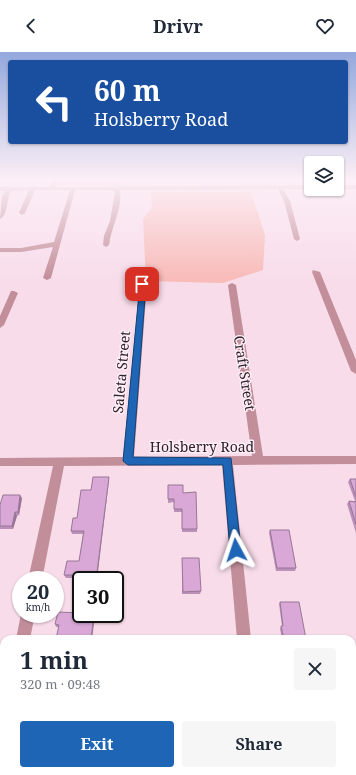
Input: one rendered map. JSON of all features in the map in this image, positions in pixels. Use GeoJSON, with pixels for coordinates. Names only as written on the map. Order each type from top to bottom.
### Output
{"type":"FeatureCollection","features":[{"type":"Feature","properties":{"kind":"street"},"geometry":{"type":"LineString","coordinates":[[46,278],[66,213]]}},
{"type":"Feature","properties":{"kind":"street"},"geometry":{"type":"LineString","coordinates":[[106,245],[107,236],[113,221],[114,213]]}},
{"type":"Feature","properties":{"kind":"street"},"geometry":{"type":"LineString","coordinates":[[290,213],[297,238]]}},
{"type":"Feature","properties":{"kind":"street"},"geometry":{"type":"LineString","coordinates":[[0,250],[20,250],[56,244]]}},
{"type":"Feature","properties":{"kind":"street"},"geometry":{"type":"LineString","coordinates":[[316,272],[356,371]]}},
{"type":"Feature","properties":{"kind":"street","name":"Saleta Street"},"geometry":{"type":"LineString","coordinates":[[128,461],[142,284]]}},
{"type":"Feature","properties":{"kind":"street","name":"Craft Street"},"geometry":{"type":"LineString","coordinates":[[232,285],[258,461]]}},
{"type":"Feature","properties":{"kind":"street"},"geometry":{"type":"LineString","coordinates":[[0,325],[14,293]]}},
{"type":"Feature","properties":{"kind":"street","name":"Holsberry Road"},"geometry":{"type":"LineString","coordinates":[[0,462],[356,460]]}},
{"type":"Feature","properties":{"kind":"street"},"geometry":{"type":"LineString","coordinates":[[227,461],[244,635]]}},
{"type":"Feature","properties":{"kind":"street"},"geometry":{"type":"LineString","coordinates":[[37,571],[59,462]]}},
{"type":"Feature","properties":{"kind":"street"},"geometry":{"type":"LineString","coordinates":[[24,635],[26,623]]}},
{"type":"Feature","properties":{"kind":"shaded area"},"geometry":{"type":"Polygon","coordinates":[[[148,213],[258,213],[265,235],[263,270],[223,283],[146,281],[143,219],[148,213]]]}},
{"type":"Feature","properties":{"kind":"building"},"geometry":{"type":"Polygon","coordinates":[[[93,477],[109,477],[97,571],[72,571],[72,575],[64,575],[67,561],[79,561],[84,531],[71,531],[73,518],[77,518],[81,490],[91,490],[93,477]]]}},
{"type":"Feature","properties":{"kind":"building"},"geometry":{"type":"Polygon","coordinates":[[[350,479],[356,479],[356,497],[350,479]]]}},
{"type":"Feature","properties":{"kind":"building"},"geometry":{"type":"Polygon","coordinates":[[[168,485],[183,485],[183,493],[196,492],[197,529],[182,529],[182,509],[174,509],[174,499],[168,499],[168,485]]]}},
{"type":"Feature","properties":{"kind":"building"},"geometry":{"type":"Polygon","coordinates":[[[3,495],[20,495],[18,512],[15,512],[12,526],[0,526],[0,505],[3,495]]]}},
{"type":"Feature","properties":{"kind":"building"},"geometry":{"type":"Polygon","coordinates":[[[349,501],[356,502],[356,524],[349,501]]]}},
{"type":"Feature","properties":{"kind":"building"},"geometry":{"type":"Polygon","coordinates":[[[270,530],[289,530],[296,568],[277,568],[270,530]]]}},
{"type":"Feature","properties":{"kind":"building"},"geometry":{"type":"Polygon","coordinates":[[[182,558],[199,558],[201,591],[183,592],[182,558]]]}},
{"type":"Feature","properties":{"kind":"building"},"geometry":{"type":"Polygon","coordinates":[[[280,602],[299,602],[305,635],[283,635],[281,626],[283,626],[280,602]]]}},
{"type":"Feature","properties":{"kind":"building"},"geometry":{"type":"Polygon","coordinates":[[[64,612],[72,613],[72,623],[93,623],[91,635],[57,635],[59,625],[55,623],[64,623],[64,612]]]}},
{"type":"Feature","properties":{"kind":"route"},"geometry":{"type":"LineString","coordinates":[[142,284],[128,461],[227,461],[236,550]]}}]}
